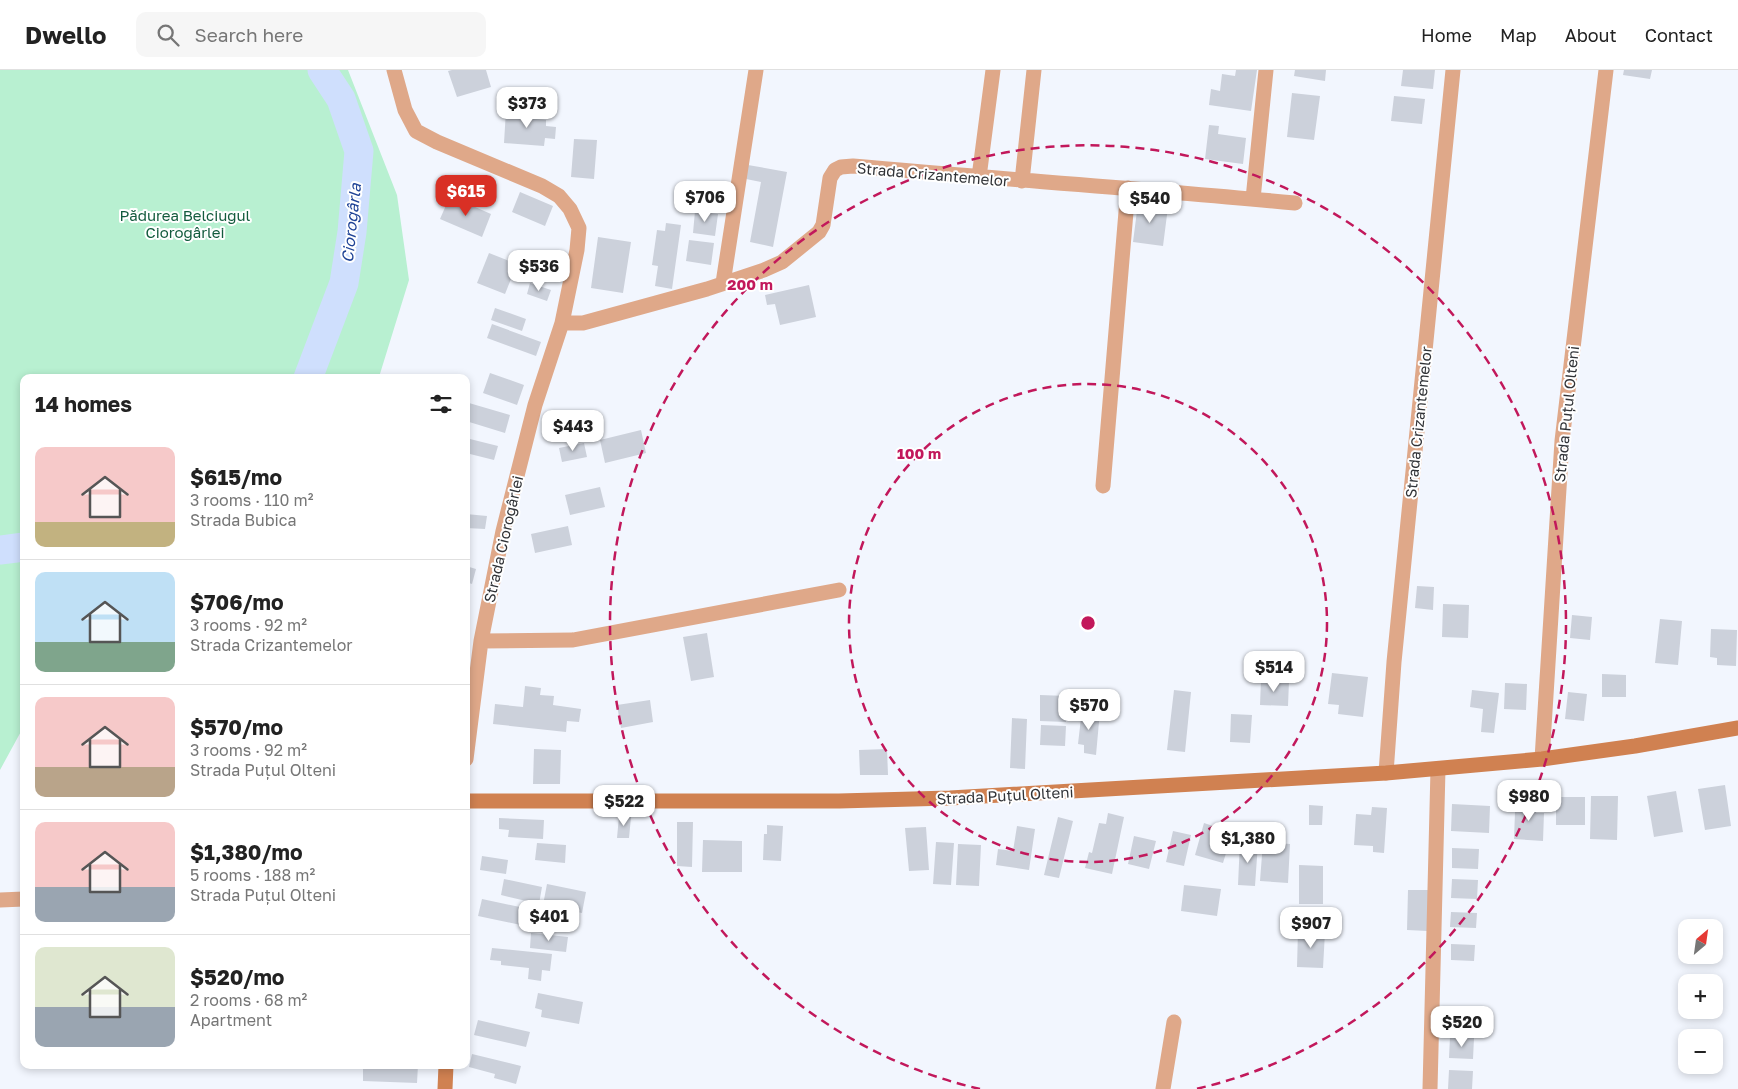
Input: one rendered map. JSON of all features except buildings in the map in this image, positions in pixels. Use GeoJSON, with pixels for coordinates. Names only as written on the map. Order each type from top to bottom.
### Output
{"type":"FeatureCollection","features":[{"type":"Feature","properties":{"kind":"street","name":"Strada Ciorogârlei"},"geometry":{"type":"LineString","coordinates":[[394,70],[405,110],[416,131],[437,142],[542,186],[559,196],[570,209],[579,228],[577,250],[562,323],[535,405],[503,531],[481,641],[470,728]]}},
{"type":"Feature","properties":{"kind":"street"},"geometry":{"type":"LineString","coordinates":[[723,283],[756,70]]}},
{"type":"Feature","properties":{"kind":"street"},"geometry":{"type":"LineString","coordinates":[[979,177],[993,70]]}},
{"type":"Feature","properties":{"kind":"street"},"geometry":{"type":"LineString","coordinates":[[1022,181],[1034,70]]}},
{"type":"Feature","properties":{"kind":"street"},"geometry":{"type":"LineString","coordinates":[[1253,199],[1266,70]]}},
{"type":"Feature","properties":{"kind":"street","name":"Strada Crizantemelor"},"geometry":{"type":"LineString","coordinates":[[1386,773],[1395,652],[1453,70]]}},
{"type":"Feature","properties":{"kind":"street","name":"Strada Puțul Olteni"},"geometry":{"type":"LineString","coordinates":[[1542,759],[1562,441],[1606,70]]}},
{"type":"Feature","properties":{"kind":"street","name":"Strada Crizantemelor"},"geometry":{"type":"LineString","coordinates":[[562,323],[583,323],[723,283],[764,270],[782,262],[819,232],[823,225],[830,178],[835,170],[841,167],[853,166],[1295,203]]}},
{"type":"Feature","properties":{"kind":"street"},"geometry":{"type":"LineString","coordinates":[[1103,486],[1128,188]]}},
{"type":"Feature","properties":{"kind":"street"},"geometry":{"type":"LineString","coordinates":[[481,641],[573,640],[839,590]]}},
{"type":"Feature","properties":{"kind":"street","name":"Strada Puțul Olteni"},"geometry":{"type":"LineString","coordinates":[[470,801],[839,801],[950,798],[1386,773],[1542,759],[1635,746],[1738,728]]}},
{"type":"Feature","properties":{"kind":"street"},"geometry":{"type":"LineString","coordinates":[[1430,1089],[1438,768]]}},
{"type":"Feature","properties":{"kind":"street"},"geometry":{"type":"LineString","coordinates":[[0,900],[20,899]]}},
{"type":"Feature","properties":{"kind":"street"},"geometry":{"type":"LineString","coordinates":[[1163,1089],[1174,1022]]}},
{"type":"Feature","properties":{"kind":"street"},"geometry":{"type":"LineString","coordinates":[[445,1089],[446,1069]]}},
{"type":"Feature","properties":{"kind":"green space","name":"Pădurea Belciugul Ciorogârlei"},"geometry":{"type":"Polygon","coordinates":[[[0,70],[348,70],[397,195],[409,280],[380,374],[20,374],[20,733],[0,770],[0,70]]]}},
{"type":"Feature","properties":{"kind":"waterway","name":"Ciorogârla"},"geometry":{"type":"LineString","coordinates":[[310,374],[344,283],[352,232],[359,151],[341,99],[322,70]]}},
{"type":"Feature","properties":{"kind":"waterway","name":"Ciorogârla"},"geometry":{"type":"LineString","coordinates":[[0,550],[20,548]]}}]}
